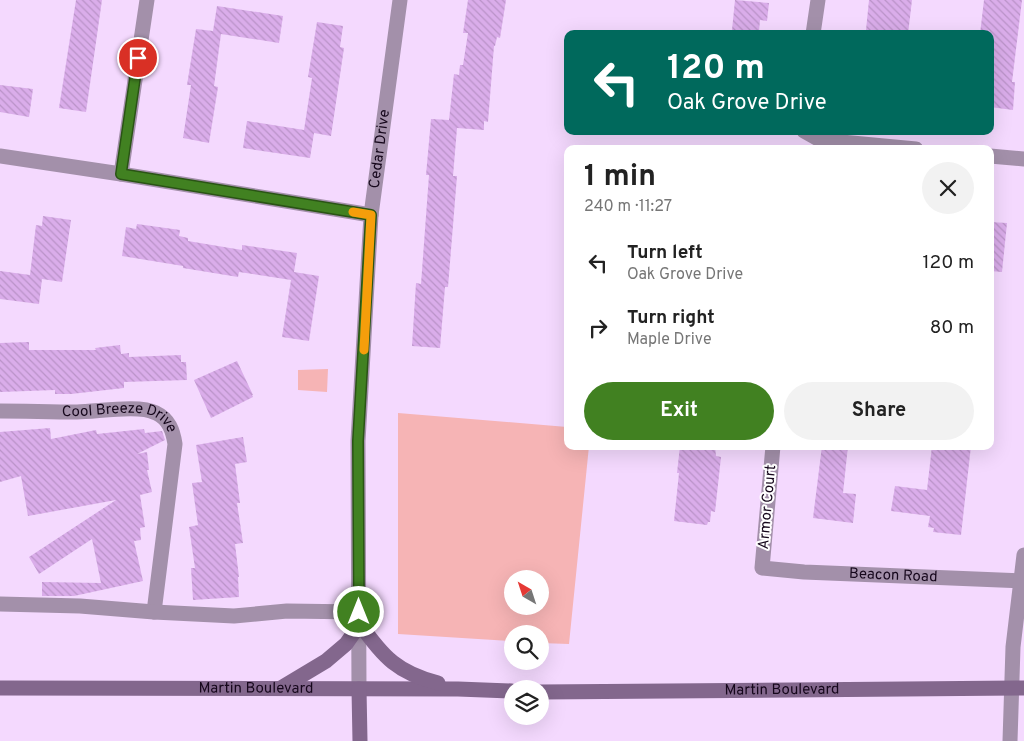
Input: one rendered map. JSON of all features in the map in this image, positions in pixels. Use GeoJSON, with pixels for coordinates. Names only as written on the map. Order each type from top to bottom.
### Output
{"type":"FeatureCollection","features":[{"type":"Feature","properties":{"kind":"main road"},"geometry":{"type":"LineString","coordinates":[[281,688],[326,661],[346,644],[359,618]]}},
{"type":"Feature","properties":{"kind":"main road"},"geometry":{"type":"LineString","coordinates":[[359,618],[375,646],[388,660],[421,679],[458,689]]}},
{"type":"Feature","properties":{"kind":"main road","name":"Martin Boulevard"},"geometry":{"type":"LineString","coordinates":[[0,688],[281,688],[504,691]]}},
{"type":"Feature","properties":{"kind":"main road","name":"Martin Boulevard"},"geometry":{"type":"LineString","coordinates":[[549,692],[1018,688]]}},
{"type":"Feature","properties":{"kind":"main road"},"geometry":{"type":"LineString","coordinates":[[359,689],[360,741]]}},
{"type":"Feature","properties":{"kind":"street"},"geometry":{"type":"LineString","coordinates":[[121,174],[147,0]]}},
{"type":"Feature","properties":{"kind":"street","name":"Cedar Drive"},"geometry":{"type":"LineString","coordinates":[[359,689],[358,441],[371,215],[400,0]]}},
{"type":"Feature","properties":{"kind":"street"},"geometry":{"type":"LineString","coordinates":[[814,30],[818,0]]}},
{"type":"Feature","properties":{"kind":"street"},"geometry":{"type":"LineString","coordinates":[[811,135],[820,140],[873,145]]}},
{"type":"Feature","properties":{"kind":"street"},"geometry":{"type":"LineString","coordinates":[[0,156],[371,215]]}},
{"type":"Feature","properties":{"kind":"street"},"geometry":{"type":"LineString","coordinates":[[994,156],[1024,159]]}},
{"type":"Feature","properties":{"kind":"street","name":"Cool Breeze Drive"},"geometry":{"type":"LineString","coordinates":[[0,411],[77,412],[142,409],[157,413],[168,424],[173,433],[175,444],[154,612]]}},
{"type":"Feature","properties":{"kind":"street","name":"Armor Court"},"geometry":{"type":"LineString","coordinates":[[762,568],[773,450]]}},
{"type":"Feature","properties":{"kind":"street"},"geometry":{"type":"LineString","coordinates":[[1010,741],[1018,688],[1013,647],[1023,581],[1024,555]]}},
{"type":"Feature","properties":{"kind":"street","name":"Beacon Road"},"geometry":{"type":"LineString","coordinates":[[762,568],[804,572],[1023,581]]}},
{"type":"Feature","properties":{"kind":"street"},"geometry":{"type":"LineString","coordinates":[[0,604],[80,606],[234,616],[287,611],[359,618]]}},
{"type":"Feature","properties":{"kind":"shaded area"},"geometry":{"type":"Polygon","coordinates":[[[328,369],[327,392],[298,390],[298,370],[328,369]]]}},
{"type":"Feature","properties":{"kind":"shaded area"},"geometry":{"type":"Polygon","coordinates":[[[398,413],[564,427],[564,450],[589,450],[569,644],[549,643],[549,625],[504,625],[504,641],[398,634],[398,413]]]}},
{"type":"Feature","properties":{"kind":"building"},"geometry":{"type":"Polygon","coordinates":[[[76,0],[102,0],[86,112],[59,108],[76,0]]]}},
{"type":"Feature","properties":{"kind":"building"},"geometry":{"type":"Polygon","coordinates":[[[468,0],[506,0],[500,38],[497,37],[494,46],[488,122],[484,121],[484,130],[457,128],[453,176],[457,176],[448,287],[445,287],[440,348],[412,346],[416,283],[421,284],[429,175],[426,175],[431,119],[449,120],[454,74],[459,75],[460,65],[463,65],[468,33],[463,33],[468,0]]]}},
{"type":"Feature","properties":{"kind":"building"},"geometry":{"type":"Polygon","coordinates":[[[735,0],[769,3],[767,21],[760,20],[759,30],[732,30],[735,0]]]}},
{"type":"Feature","properties":{"kind":"building"},"geometry":{"type":"Polygon","coordinates":[[[869,0],[912,0],[908,30],[866,30],[869,0]]]}},
{"type":"Feature","properties":{"kind":"building"},"geometry":{"type":"Polygon","coordinates":[[[984,0],[1022,0],[1012,82],[1015,82],[1013,110],[994,108],[994,30],[980,30],[984,0]]]}},
{"type":"Feature","properties":{"kind":"building"},"geometry":{"type":"Polygon","coordinates":[[[217,6],[283,16],[279,43],[221,34],[214,86],[218,87],[209,143],[183,138],[191,85],[187,85],[196,29],[213,31],[217,6]]]}},
{"type":"Feature","properties":{"kind":"building"},"geometry":{"type":"Polygon","coordinates":[[[317,22],[343,26],[340,47],[344,48],[331,136],[314,133],[310,158],[243,148],[247,121],[304,130],[312,78],[308,77],[317,22]]]}},
{"type":"Feature","properties":{"kind":"building"},"geometry":{"type":"Polygon","coordinates":[[[0,85],[33,89],[29,117],[0,112],[0,85]]]}},
{"type":"Feature","properties":{"kind":"building"},"geometry":{"type":"Polygon","coordinates":[[[43,216],[71,220],[62,282],[42,279],[39,304],[0,299],[0,271],[30,275],[36,225],[42,226],[43,216]]]}},
{"type":"Feature","properties":{"kind":"building"},"geometry":{"type":"Polygon","coordinates":[[[994,222],[1007,223],[1002,272],[994,271],[994,222]]]}},
{"type":"Feature","properties":{"kind":"building"},"geometry":{"type":"Polygon","coordinates":[[[137,224],[180,230],[179,236],[188,238],[188,241],[242,250],[242,245],[297,253],[294,272],[319,276],[309,341],[282,337],[291,280],[239,272],[238,277],[122,256],[126,227],[136,229],[137,224]]]}},
{"type":"Feature","properties":{"kind":"building"},"geometry":{"type":"Polygon","coordinates":[[[29,342],[29,350],[96,350],[95,348],[120,345],[121,354],[129,353],[129,357],[181,355],[181,362],[186,362],[187,380],[124,382],[124,388],[71,394],[55,394],[55,390],[0,392],[0,343],[29,342]]]}},
{"type":"Feature","properties":{"kind":"building"},"geometry":{"type":"Polygon","coordinates":[[[237,361],[253,397],[211,418],[194,380],[237,361]]]}},
{"type":"Feature","properties":{"kind":"building"},"geometry":{"type":"Polygon","coordinates":[[[50,428],[51,439],[96,430],[97,434],[144,429],[145,433],[162,431],[165,440],[137,454],[147,452],[149,470],[147,470],[152,492],[140,495],[145,527],[140,528],[141,540],[134,541],[143,581],[74,596],[42,596],[42,582],[101,583],[92,539],[39,574],[29,557],[116,500],[28,516],[21,476],[0,482],[0,432],[50,428]]]}},
{"type":"Feature","properties":{"kind":"building"},"geometry":{"type":"Polygon","coordinates":[[[243,437],[247,462],[235,464],[240,503],[237,503],[243,543],[235,544],[239,577],[239,597],[193,600],[191,568],[195,568],[189,527],[198,525],[192,483],[202,482],[196,445],[243,437]]]}},
{"type":"Feature","properties":{"kind":"building"},"geometry":{"type":"Polygon","coordinates":[[[680,450],[715,450],[716,456],[721,457],[715,512],[711,511],[710,522],[707,525],[674,521],[679,473],[677,473],[680,450]]]}},
{"type":"Feature","properties":{"kind":"building"},"geometry":{"type":"Polygon","coordinates":[[[822,450],[848,450],[843,493],[856,494],[853,523],[813,518],[822,450]]]}},
{"type":"Feature","properties":{"kind":"building"},"geometry":{"type":"Polygon","coordinates":[[[932,450],[971,450],[961,535],[933,532],[934,528],[928,527],[930,516],[891,511],[895,486],[927,490],[932,450]]]}},
{"type":"Feature","properties":{"kind":"slow traffic"},"geometry":{"type":"LineString","coordinates":[[353,212],[371,215],[364,350]]}},
{"type":"Feature","properties":{"kind":"route"},"geometry":{"type":"LineString","coordinates":[[138,58],[121,174],[371,215],[358,441],[359,612]]}}]}
